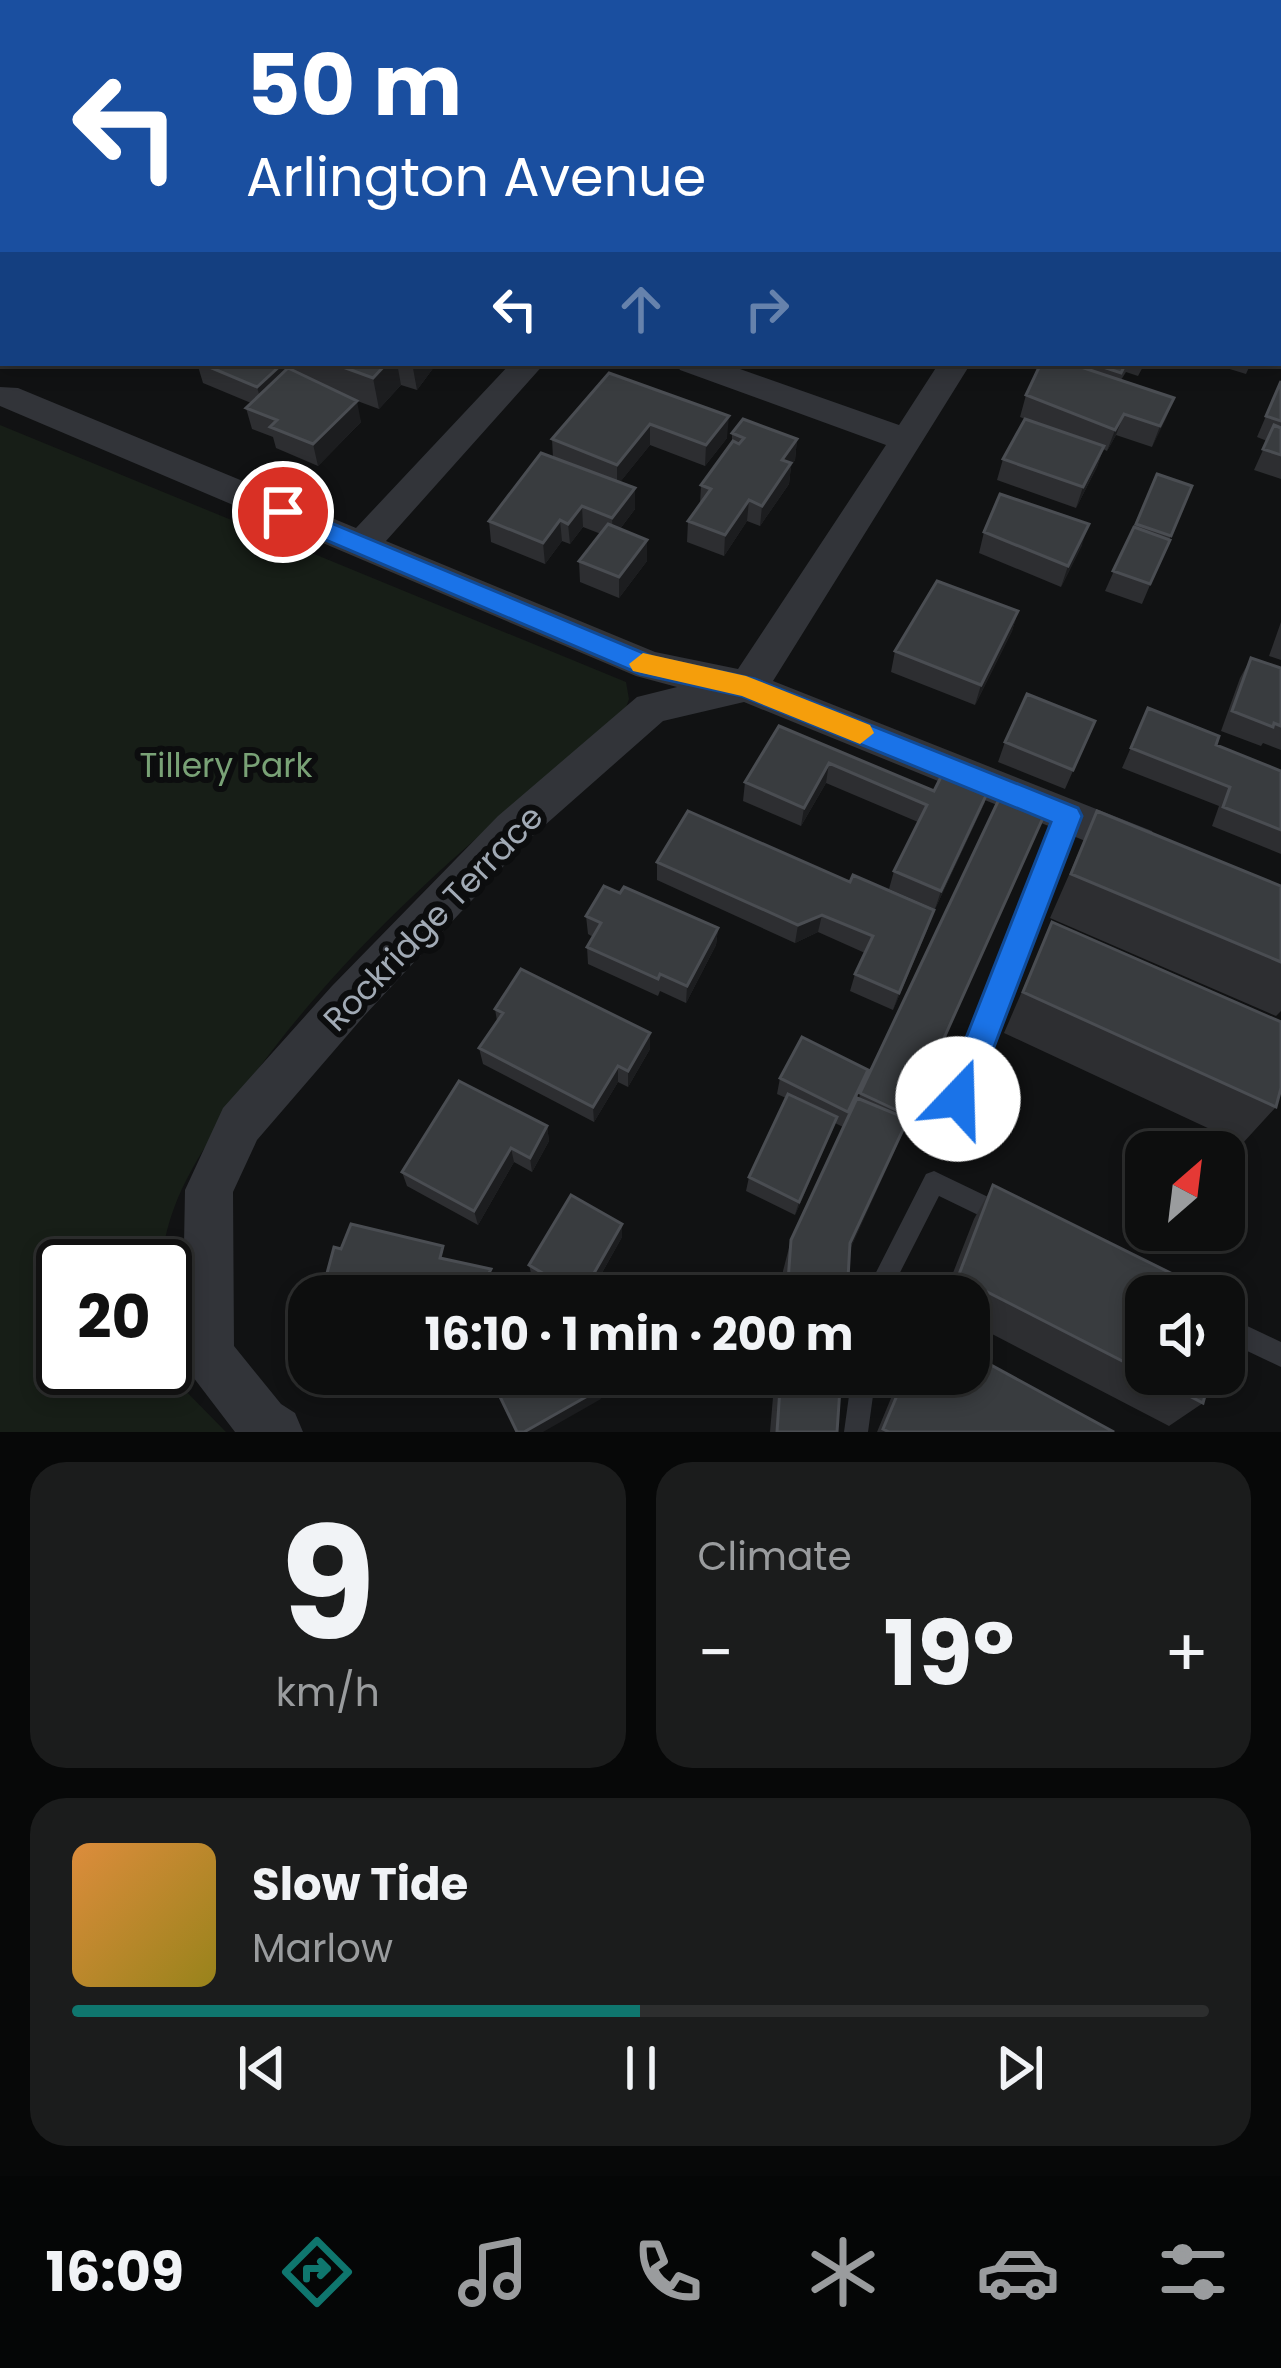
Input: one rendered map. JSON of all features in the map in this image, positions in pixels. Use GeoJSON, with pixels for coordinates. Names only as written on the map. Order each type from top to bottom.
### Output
{"type":"FeatureCollection","features":[{"type":"Feature","properties":{"kind":"street"},"geometry":{"type":"LineString","coordinates":[[362,545],[526,366]]}},
{"type":"Feature","properties":{"kind":"street"},"geometry":{"type":"LineString","coordinates":[[699,366],[907,440]]}},
{"type":"Feature","properties":{"kind":"street"},"geometry":{"type":"LineString","coordinates":[[746,686],[767,662],[953,366]]}},
{"type":"Feature","properties":{"kind":"street"},"geometry":{"type":"LineString","coordinates":[[7,396],[649,666],[746,686],[1174,859]]}},
{"type":"Feature","properties":{"kind":"street","name":"Rockridge Terrace"},"geometry":{"type":"LineString","coordinates":[[276,1432],[262,1423],[208,1355],[209,1190],[240,1124],[348,1001],[513,828],[651,708],[746,686]]}},
{"type":"Feature","properties":{"kind":"lane"},"geometry":{"type":"LineString","coordinates":[[958,1099],[1068,816]]}},
{"type":"Feature","properties":{"kind":"lane"},"geometry":{"type":"LineString","coordinates":[[886,1275],[934,1182],[1017,1223]]}},
{"type":"Feature","properties":{"kind":"lane"},"geometry":{"type":"LineString","coordinates":[[1245,1337],[1281,1355]]}},
{"type":"Feature","properties":{"kind":"lane"},"geometry":{"type":"LineString","coordinates":[[856,1432],[861,1395]]}},
{"type":"Feature","properties":{"kind":"green space","name":"Tillery Park"},"geometry":{"type":"Polygon","coordinates":[[[0,425],[626,682],[629,699],[623,716],[414,895],[319,993],[197,1160],[165,1239],[36,1239],[36,1395],[190,1395],[226,1432],[0,1432],[0,425]]]}},
{"type":"Feature","properties":{"kind":"building"},"geometry":{"type":"Polygon","coordinates":[[[207,366],[280,366],[257,387],[207,366]]]}},
{"type":"Feature","properties":{"kind":"building"},"geometry":{"type":"Polygon","coordinates":[[[340,366],[384,366],[373,378],[340,366]]]}},
{"type":"Feature","properties":{"kind":"building"},"geometry":{"type":"Polygon","coordinates":[[[1040,366],[1078,366],[1174,398],[1160,426],[1124,414],[1115,430],[1026,395],[1040,366]]]}},
{"type":"Feature","properties":{"kind":"building"},"geometry":{"type":"Polygon","coordinates":[[[288,368],[357,401],[313,444],[270,427],[277,420],[246,408],[288,368]]]}},
{"type":"Feature","properties":{"kind":"building"},"geometry":{"type":"Polygon","coordinates":[[[609,373],[729,416],[706,445],[650,424],[617,465],[552,439],[609,373]]]}},
{"type":"Feature","properties":{"kind":"building"},"geometry":{"type":"Polygon","coordinates":[[[1281,381],[1281,421],[1266,416],[1281,381]]]}},
{"type":"Feature","properties":{"kind":"building"},"geometry":{"type":"Polygon","coordinates":[[[743,419],[797,439],[782,460],[791,463],[762,506],[749,500],[725,535],[688,521],[711,489],[701,485],[733,441],[739,444],[744,438],[732,433],[743,419]]]}},
{"type":"Feature","properties":{"kind":"building"},"geometry":{"type":"Polygon","coordinates":[[[1025,419],[1104,446],[1083,487],[1003,459],[1025,419]]]}},
{"type":"Feature","properties":{"kind":"building"},"geometry":{"type":"Polygon","coordinates":[[[1274,425],[1281,428],[1281,455],[1263,449],[1274,425]]]}},
{"type":"Feature","properties":{"kind":"building"},"geometry":{"type":"Polygon","coordinates":[[[541,453],[635,488],[612,518],[582,506],[568,524],[560,520],[543,543],[489,521],[541,453]]]}},
{"type":"Feature","properties":{"kind":"building"},"geometry":{"type":"Polygon","coordinates":[[[1157,474],[1192,486],[1171,536],[1136,524],[1157,474]]]}},
{"type":"Feature","properties":{"kind":"building"},"geometry":{"type":"Polygon","coordinates":[[[1000,494],[1089,524],[1068,566],[984,532],[1000,494]]]}},
{"type":"Feature","properties":{"kind":"building"},"geometry":{"type":"Polygon","coordinates":[[[608,524],[647,540],[619,577],[579,561],[608,524]]]}},
{"type":"Feature","properties":{"kind":"building"},"geometry":{"type":"Polygon","coordinates":[[[1134,527],[1170,540],[1150,584],[1113,571],[1134,527]]]}},
{"type":"Feature","properties":{"kind":"building"},"geometry":{"type":"Polygon","coordinates":[[[937,581],[1018,611],[981,685],[895,651],[937,581]]]}},
{"type":"Feature","properties":{"kind":"building"},"geometry":{"type":"Polygon","coordinates":[[[1251,658],[1281,668],[1281,726],[1232,711],[1251,658]]]}},
{"type":"Feature","properties":{"kind":"building"},"geometry":{"type":"Polygon","coordinates":[[[1027,694],[1095,721],[1073,770],[1005,742],[1027,694]]]}},
{"type":"Feature","properties":{"kind":"building"},"geometry":{"type":"Polygon","coordinates":[[[1148,708],[1219,736],[1216,745],[1281,771],[1281,830],[1223,807],[1230,787],[1131,748],[1148,708]]]}},
{"type":"Feature","properties":{"kind":"building"},"geometry":{"type":"Polygon","coordinates":[[[779,726],[934,791],[946,767],[991,785],[941,891],[894,871],[927,805],[829,763],[804,808],[745,782],[779,726]]]}},
{"type":"Feature","properties":{"kind":"building"},"geometry":{"type":"Polygon","coordinates":[[[1002,793],[1046,811],[909,1116],[860,1093],[1002,793]]]}},
{"type":"Feature","properties":{"kind":"building"},"geometry":{"type":"Polygon","coordinates":[[[688,811],[850,882],[853,875],[934,910],[899,993],[855,974],[873,936],[822,915],[798,925],[657,862],[688,811]]]}},
{"type":"Feature","properties":{"kind":"building"},"geometry":{"type":"Polygon","coordinates":[[[1097,811],[1281,886],[1281,962],[1071,874],[1097,811]]]}},
{"type":"Feature","properties":{"kind":"building"},"geometry":{"type":"Polygon","coordinates":[[[604,886],[620,893],[624,887],[718,928],[687,986],[660,974],[658,979],[587,947],[601,923],[586,916],[604,886]]]}},
{"type":"Feature","properties":{"kind":"building"},"geometry":{"type":"Polygon","coordinates":[[[1052,922],[1281,1022],[1281,1088],[1276,1107],[1023,992],[1052,922]]]}},
{"type":"Feature","properties":{"kind":"building"},"geometry":{"type":"Polygon","coordinates":[[[521,969],[650,1033],[628,1071],[618,1066],[593,1107],[479,1048],[503,1013],[495,1009],[521,969]]]}},
{"type":"Feature","properties":{"kind":"building"},"geometry":{"type":"Polygon","coordinates":[[[802,1037],[868,1070],[848,1112],[780,1078],[802,1037]]]}},
{"type":"Feature","properties":{"kind":"building"},"geometry":{"type":"Polygon","coordinates":[[[459,1081],[547,1126],[530,1158],[511,1148],[474,1211],[402,1172],[459,1081]]]}},
{"type":"Feature","properties":{"kind":"building"},"geometry":{"type":"Polygon","coordinates":[[[788,1094],[837,1117],[799,1202],[749,1177],[788,1094]]]}},
{"type":"Feature","properties":{"kind":"building"},"geometry":{"type":"Polygon","coordinates":[[[857,1098],[908,1119],[850,1243],[848,1275],[788,1275],[791,1240],[857,1098]]]}},
{"type":"Feature","properties":{"kind":"building"},"geometry":{"type":"Polygon","coordinates":[[[993,1185],[1175,1275],[1125,1275],[1125,1362],[990,1293],[990,1275],[959,1275],[993,1185]]]}},
{"type":"Feature","properties":{"kind":"building"},"geometry":{"type":"Polygon","coordinates":[[[571,1195],[622,1224],[593,1275],[546,1275],[529,1265],[571,1195]]]}},
{"type":"Feature","properties":{"kind":"building"},"geometry":{"type":"Polygon","coordinates":[[[351,1224],[443,1246],[440,1258],[491,1269],[488,1275],[327,1275],[334,1247],[341,1249],[351,1224]]]}},
{"type":"Feature","properties":{"kind":"building"},"geometry":{"type":"Polygon","coordinates":[[[990,1364],[1114,1432],[889,1432],[883,1429],[897,1395],[990,1395],[990,1364]]]}},
{"type":"Feature","properties":{"kind":"building"},"geometry":{"type":"Polygon","coordinates":[[[499,1395],[589,1395],[524,1432],[517,1432],[499,1395]]]}},
{"type":"Feature","properties":{"kind":"building"},"geometry":{"type":"Polygon","coordinates":[[[780,1395],[840,1395],[837,1432],[777,1432],[780,1395]]]}},
{"type":"Feature","properties":{"kind":"slow traffic"},"geometry":{"type":"LineString","coordinates":[[643,664],[746,686],[860,733]]}},
{"type":"Feature","properties":{"kind":"route"},"geometry":{"type":"LineString","coordinates":[[283,512],[649,666],[746,686],[1068,816],[958,1099]]}}]}
